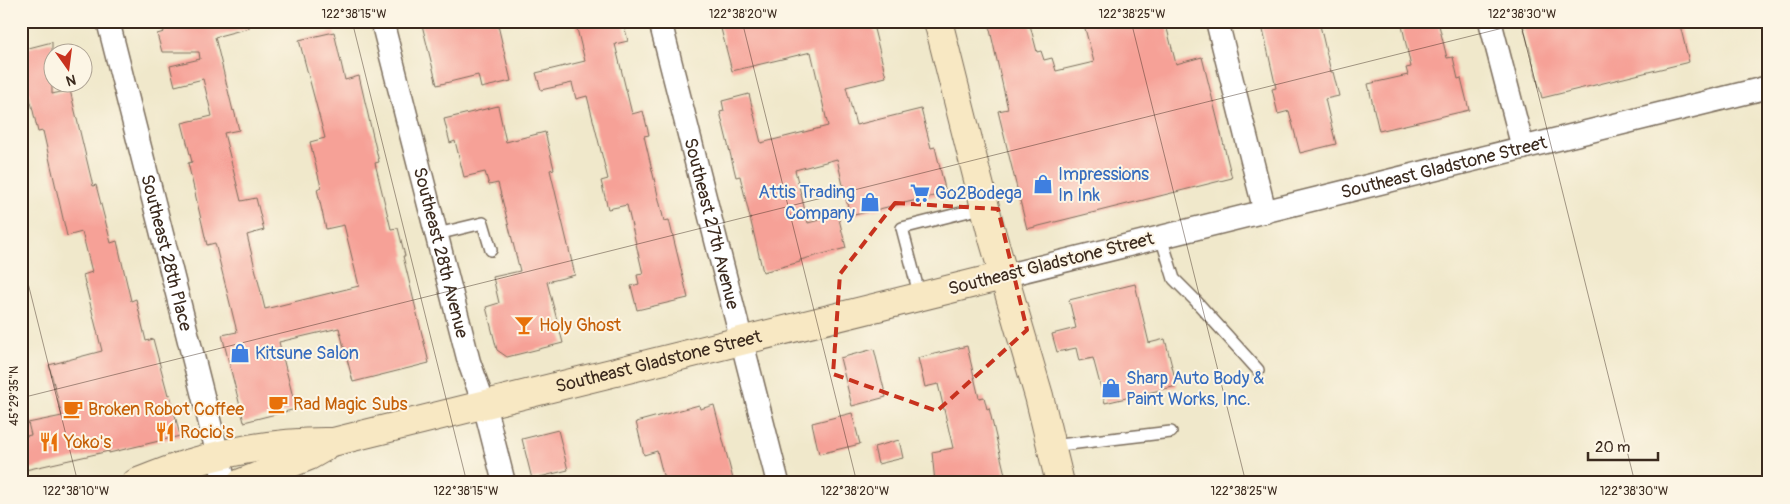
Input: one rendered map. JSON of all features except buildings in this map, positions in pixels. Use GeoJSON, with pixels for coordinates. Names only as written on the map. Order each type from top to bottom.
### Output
{"type":"FeatureCollection","features":[{"type":"Feature","properties":{"kind":"street","name":"Southeast 28th Place"},"geometry":{"type":"LineString","coordinates":[[108,21],[225,483]]}},
{"type":"Feature","properties":{"kind":"street","name":"Southeast 28th Avenue"},"geometry":{"type":"LineString","coordinates":[[382,21],[470,362],[484,404],[504,483]]}},
{"type":"Feature","properties":{"kind":"street","name":"Southeast 27th Avenue"},"geometry":{"type":"LineString","coordinates":[[660,21],[778,483]]}},
{"type":"Feature","properties":{"kind":"street"},"geometry":{"type":"LineString","coordinates":[[938,21],[1003,276],[1026,348],[1060,483]]}},
{"type":"Feature","properties":{"kind":"street"},"geometry":{"type":"LineString","coordinates":[[1217,21],[1265,212]]}},
{"type":"Feature","properties":{"kind":"street"},"geometry":{"type":"LineString","coordinates":[[1490,21],[1523,148]]}},
{"type":"Feature","properties":{"kind":"street","name":"Southeast Gladstone Street"},"geometry":{"type":"LineString","coordinates":[[136,483],[191,462],[218,455],[310,442],[333,442],[1769,87]]}},
{"type":"Feature","properties":{"kind":"street","name":"Southeast Gladstone Street"},"geometry":{"type":"LineString","coordinates":[[241,483],[309,456],[333,442]]}},
{"type":"Feature","properties":{"kind":"lane"},"geometry":{"type":"LineString","coordinates":[[920,297],[902,228],[985,206]]}},
{"type":"Feature","properties":{"kind":"lane"},"geometry":{"type":"LineString","coordinates":[[437,234],[483,223],[491,250]]}},
{"type":"Feature","properties":{"kind":"lane"},"geometry":{"type":"LineString","coordinates":[[1161,237],[1174,279],[1258,370]]}},
{"type":"Feature","properties":{"kind":"lane"},"geometry":{"type":"LineString","coordinates":[[1051,446],[1171,432]]}},
{"type":"Feature","properties":{"kind":"highlighted area"},"geometry":{"type":"Polygon","coordinates":[[[895,203],[998,209],[1027,330],[937,411],[833,374],[840,274],[895,203]]]}},
{"type":"Feature","properties":{"kind":"place","name":"Impressions In Ink"},"geometry":{"type":"Point","coordinates":[1043,184]}},
{"type":"Feature","properties":{"kind":"place","name":"Go2Bodega"},"geometry":{"type":"Point","coordinates":[920,193]}},
{"type":"Feature","properties":{"kind":"place","name":"Attis Trading Company"},"geometry":{"type":"Point","coordinates":[870,202]}},
{"type":"Feature","properties":{"kind":"place","name":"Holy Ghost"},"geometry":{"type":"Point","coordinates":[524,325]}},
{"type":"Feature","properties":{"kind":"place","name":"Kitsune Salon"},"geometry":{"type":"Point","coordinates":[240,353]}},
{"type":"Feature","properties":{"kind":"place","name":"Sharp Auto Body & Paint Works, Inc."},"geometry":{"type":"Point","coordinates":[1111,388]}},
{"type":"Feature","properties":{"kind":"place","name":"Rad Magic Subs"},"geometry":{"type":"Point","coordinates":[278,404]}},
{"type":"Feature","properties":{"kind":"place","name":"Broken Robot Coffee"},"geometry":{"type":"Point","coordinates":[73,409]}},
{"type":"Feature","properties":{"kind":"place","name":"Rocio's"},"geometry":{"type":"Point","coordinates":[165,432]}},
{"type":"Feature","properties":{"kind":"place","name":"Yoko's"},"geometry":{"type":"Point","coordinates":[49,442]}}]}
